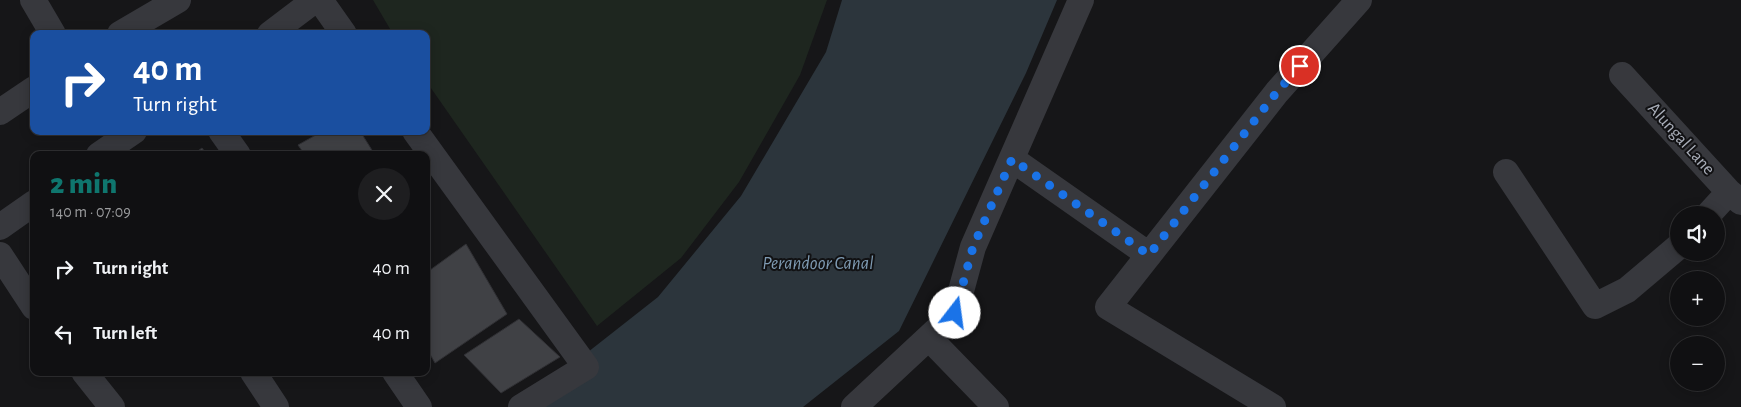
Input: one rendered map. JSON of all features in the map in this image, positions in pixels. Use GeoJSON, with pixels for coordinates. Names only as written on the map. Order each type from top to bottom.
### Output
{"type":"FeatureCollection","features":[{"type":"Feature","properties":{"kind":"street"},"geometry":{"type":"LineString","coordinates":[[32,0],[51,30]]}},
{"type":"Feature","properties":{"kind":"street"},"geometry":{"type":"LineString","coordinates":[[127,30],[178,0]]}},
{"type":"Feature","properties":{"kind":"street"},"geometry":{"type":"LineString","coordinates":[[275,30],[315,0]]}},
{"type":"Feature","properties":{"kind":"street"},"geometry":{"type":"LineString","coordinates":[[320,0],[341,30]]}},
{"type":"Feature","properties":{"kind":"street"},"geometry":{"type":"LineString","coordinates":[[854,407],[955,313],[973,247],[1081,0]]}},
{"type":"Feature","properties":{"kind":"street"},"geometry":{"type":"LineString","coordinates":[[1273,407],[1108,307],[1277,92],[1359,0]]}},
{"type":"Feature","properties":{"kind":"street","name":"Alungal Lane"},"geometry":{"type":"LineString","coordinates":[[1622,75],[1735,197]]}},
{"type":"Feature","properties":{"kind":"street"},"geometry":{"type":"LineString","coordinates":[[0,112],[30,92]]}},
{"type":"Feature","properties":{"kind":"street"},"geometry":{"type":"LineString","coordinates":[[106,151],[128,135]]}},
{"type":"Feature","properties":{"kind":"street"},"geometry":{"type":"LineString","coordinates":[[223,135],[235,151]]}},
{"type":"Feature","properties":{"kind":"street"},"geometry":{"type":"LineString","coordinates":[[418,135],[429,151]]}},
{"type":"Feature","properties":{"kind":"street"},"geometry":{"type":"LineString","coordinates":[[430,152],[586,367],[521,407]]}},
{"type":"Feature","properties":{"kind":"street"},"geometry":{"type":"LineString","coordinates":[[1012,159],[1149,255]]}},
{"type":"Feature","properties":{"kind":"street"},"geometry":{"type":"LineString","coordinates":[[1506,172],[1595,306],[1627,290],[1670,254]]}},
{"type":"Feature","properties":{"kind":"street"},"geometry":{"type":"LineString","coordinates":[[1722,206],[1735,197]]}},
{"type":"Feature","properties":{"kind":"street"},"geometry":{"type":"LineString","coordinates":[[0,227],[30,206]]}},
{"type":"Feature","properties":{"kind":"street"},"geometry":{"type":"LineString","coordinates":[[0,255],[30,301]]}},
{"type":"Feature","properties":{"kind":"street"},"geometry":{"type":"LineString","coordinates":[[929,338],[996,407]]}},
{"type":"Feature","properties":{"kind":"street"},"geometry":{"type":"LineString","coordinates":[[87,376],[112,407]]}},
{"type":"Feature","properties":{"kind":"street"},"geometry":{"type":"LineString","coordinates":[[256,376],[276,407]]}},
{"type":"Feature","properties":{"kind":"street"},"geometry":{"type":"LineString","coordinates":[[398,376],[420,407]]}},
{"type":"Feature","properties":{"kind":"shaded area"},"geometry":{"type":"Polygon","coordinates":[[[373,0],[827,0],[800,75],[739,182],[681,258],[597,326],[430,87],[430,30],[391,30],[373,0]]]}},
{"type":"Feature","properties":{"kind":"water","name":"Perandoor Canal"},"geometry":{"type":"Polygon","coordinates":[[[842,0],[1057,0],[1026,73],[899,331],[803,407],[518,407],[658,297],[741,196],[826,52],[842,0]]]}},
{"type":"Feature","properties":{"kind":"building"},"geometry":{"type":"Polygon","coordinates":[[[316,135],[362,135],[372,151],[302,151],[298,145],[316,135]]]}},
{"type":"Feature","properties":{"kind":"building"},"geometry":{"type":"Polygon","coordinates":[[[466,244],[507,314],[435,363],[430,354],[430,270],[466,244]]]}},
{"type":"Feature","properties":{"kind":"building"},"geometry":{"type":"Polygon","coordinates":[[[519,319],[560,357],[501,393],[464,355],[519,319]]]}},
{"type":"Feature","properties":{"kind":"route"},"geometry":{"type":"LineString","coordinates":[[955,313],[973,247],[1012,159],[1149,255],[1277,92],[1300,66]]}}]}
